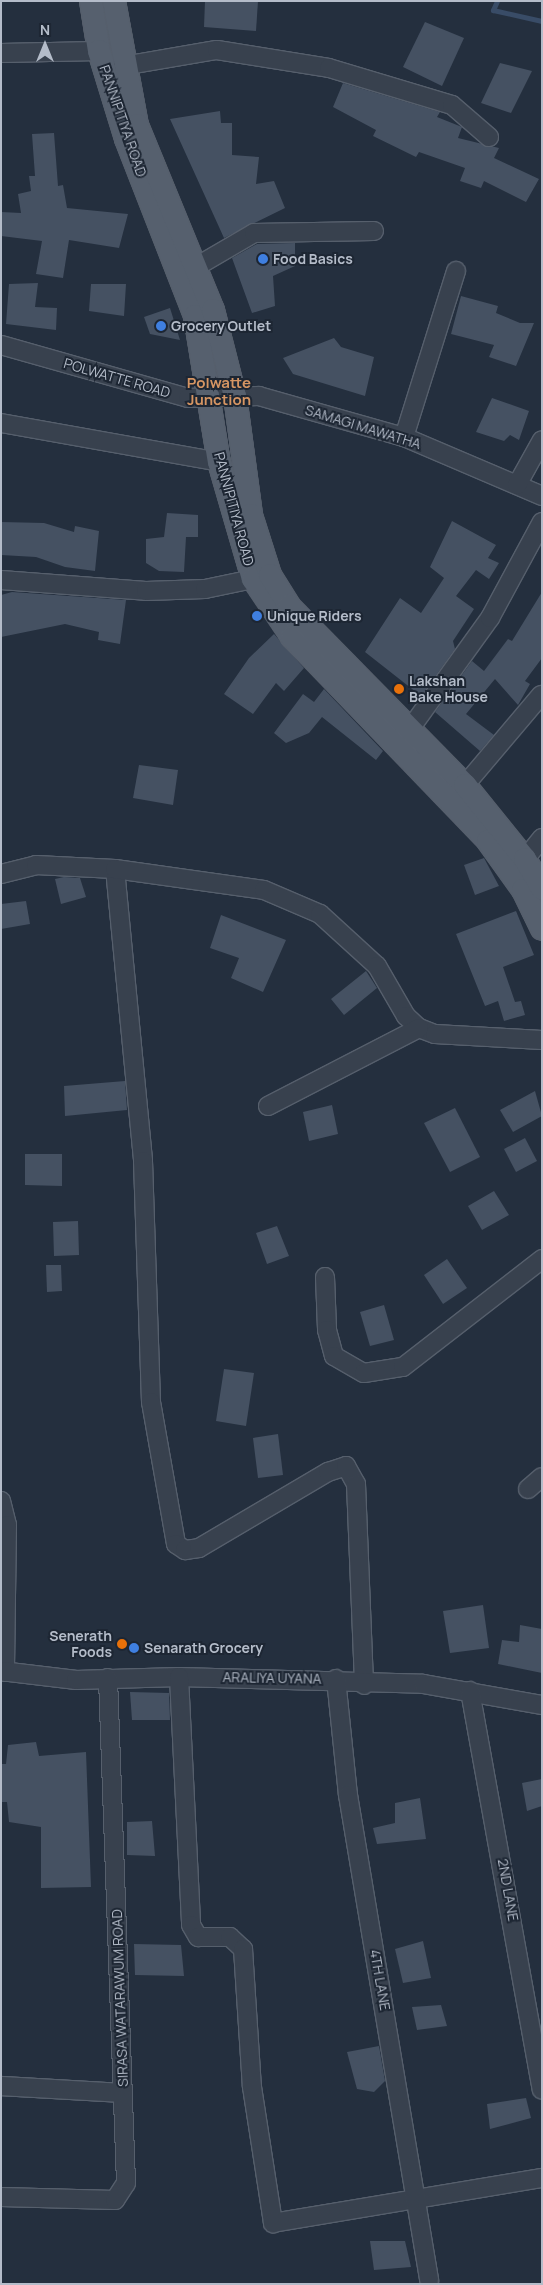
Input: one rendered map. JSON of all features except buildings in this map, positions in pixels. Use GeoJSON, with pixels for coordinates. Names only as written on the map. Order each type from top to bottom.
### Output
{"type":"FeatureCollection","features":[{"type":"Feature","properties":{"kind":"main road","name":"PANNIPITIYA ROAD"},"geometry":{"type":"LineString","coordinates":[[91,1],[99,51],[126,139],[195,316],[212,398],[219,462],[253,579],[292,637],[488,841],[524,890],[542,929]]}},
{"type":"Feature","properties":{"kind":"main road","name":"PANNIPITIYA ROAD"},"geometry":{"type":"LineString","coordinates":[[114,1],[123,66],[137,124],[194,268],[213,310],[235,396],[251,515],[270,575],[289,606],[466,785],[525,859],[542,889]]}},
{"type":"Feature","properties":{"kind":"street"},"geometry":{"type":"LineString","coordinates":[[123,66],[217,50],[329,68],[452,105],[489,137]]}},
{"type":"Feature","properties":{"kind":"street"},"geometry":{"type":"LineString","coordinates":[[1,53],[99,51]]}},
{"type":"Feature","properties":{"kind":"street"},"geometry":{"type":"LineString","coordinates":[[194,268],[254,232],[374,231]]}},
{"type":"Feature","properties":{"kind":"street"},"geometry":{"type":"LineString","coordinates":[[404,438],[456,272]]}},
{"type":"Feature","properties":{"kind":"street","name":"POLWATTE ROAD"},"geometry":{"type":"LineString","coordinates":[[1,345],[188,398],[235,396]]}},
{"type":"Feature","properties":{"kind":"street","name":"SAMAGI MAWATHA"},"geometry":{"type":"LineString","coordinates":[[235,396],[259,396],[404,438],[542,496]]}},
{"type":"Feature","properties":{"kind":"street"},"geometry":{"type":"LineString","coordinates":[[1,423],[219,462]]}},
{"type":"Feature","properties":{"kind":"street"},"geometry":{"type":"LineString","coordinates":[[517,485],[542,440]]}},
{"type":"Feature","properties":{"kind":"street"},"geometry":{"type":"LineString","coordinates":[[410,729],[490,618],[542,522]]}},
{"type":"Feature","properties":{"kind":"street"},"geometry":{"type":"LineString","coordinates":[[1,580],[146,591],[205,589],[253,579]]}},
{"type":"Feature","properties":{"kind":"street"},"geometry":{"type":"LineString","coordinates":[[466,785],[541,695]]}},
{"type":"Feature","properties":{"kind":"street"},"geometry":{"type":"LineString","coordinates":[[525,859],[542,838]]}},
{"type":"Feature","properties":{"kind":"street"},"geometry":{"type":"LineString","coordinates":[[1,874],[36,865],[115,869],[264,890],[320,914],[377,966],[406,1016],[419,1028],[435,1034],[542,1040]]}},
{"type":"Feature","properties":{"kind":"street"},"geometry":{"type":"LineString","coordinates":[[115,869],[143,1161],[151,1402],[176,1544],[186,1550],[199,1548],[328,1472],[346,1466],[356,1484],[364,1685]]}},
{"type":"Feature","properties":{"kind":"street"},"geometry":{"type":"LineString","coordinates":[[268,1106],[419,1028]]}},
{"type":"Feature","properties":{"kind":"street"},"geometry":{"type":"LineString","coordinates":[[325,1277],[328,1330],[334,1356],[364,1373],[403,1367],[542,1259]]}},
{"type":"Feature","properties":{"kind":"street"},"geometry":{"type":"LineString","coordinates":[[528,1489],[542,1477]]}},
{"type":"Feature","properties":{"kind":"street"},"geometry":{"type":"LineString","coordinates":[[1,1501],[4,1525],[3,1671]]}},
{"type":"Feature","properties":{"kind":"street","name":"ARALIYA UYANA"},"geometry":{"type":"LineString","coordinates":[[3,1671],[76,1680],[179,1677],[336,1679],[364,1685],[423,1684],[542,1705]]}},
{"type":"Feature","properties":{"kind":"street"},"geometry":{"type":"LineString","coordinates":[[179,1677],[191,1925],[198,1937],[230,1937],[243,1949],[252,2086],[273,2223],[542,2178]]}},
{"type":"Feature","properties":{"kind":"street","name":"SIRASA WATARAWUM ROAD"},"geometry":{"type":"LineString","coordinates":[[1,2197],[115,2200],[126,2183],[108,1678]]}},
{"type":"Feature","properties":{"kind":"street","name":"4TH LANE"},"geometry":{"type":"LineString","coordinates":[[336,1679],[348,1795],[429,2280]]}},
{"type":"Feature","properties":{"kind":"street","name":"2ND LANE"},"geometry":{"type":"LineString","coordinates":[[470,1691],[542,2090]]}},
{"type":"Feature","properties":{"kind":"street"},"geometry":{"type":"LineString","coordinates":[[1,2086],[123,2093]]}},
{"type":"Feature","properties":{"kind":"waterway"},"geometry":{"type":"LineString","coordinates":[[497,1],[493,10],[542,21]]}},
{"type":"Feature","properties":{"kind":"place","name":"Food Basics"},"geometry":{"type":"Point","coordinates":[263,259]}},
{"type":"Feature","properties":{"kind":"place","name":"Grocery Outlet"},"geometry":{"type":"Point","coordinates":[161,326]}},
{"type":"Feature","properties":{"kind":"place","name":"Unique Riders"},"geometry":{"type":"Point","coordinates":[257,616]}},
{"type":"Feature","properties":{"kind":"place","name":"Lakshan Bake House"},"geometry":{"type":"Point","coordinates":[399,689]}},
{"type":"Feature","properties":{"kind":"place","name":"Senerath Foods"},"geometry":{"type":"Point","coordinates":[122,1644]}},
{"type":"Feature","properties":{"kind":"place","name":"Senarath Grocery"},"geometry":{"type":"Point","coordinates":[134,1648]}},
{"type":"Feature","properties":{"kind":"district","name":"Polwatte Junction"},"geometry":{"type":"Point","coordinates":[219,390]}}]}
